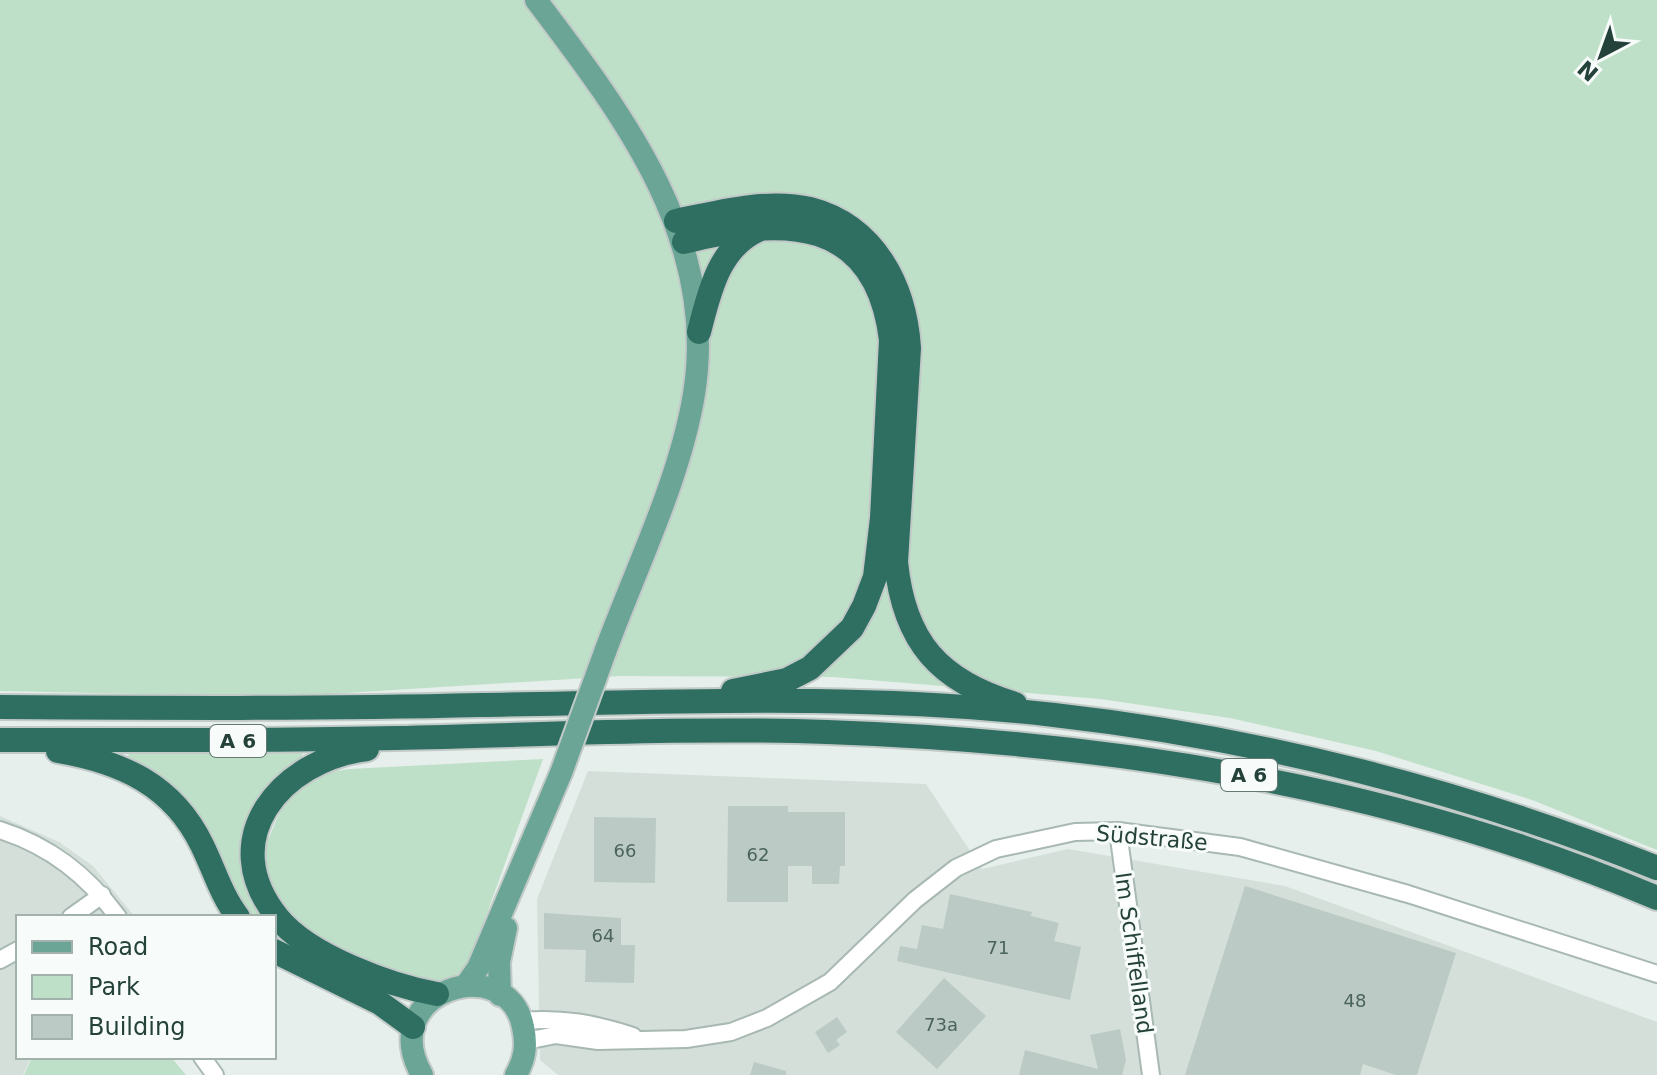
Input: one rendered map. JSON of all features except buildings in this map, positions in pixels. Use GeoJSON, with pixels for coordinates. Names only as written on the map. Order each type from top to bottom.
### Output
{"type":"FeatureCollection","features":[{"type":"Feature","properties":{"kind":"highway"},"geometry":{"type":"LineString","coordinates":[[680,231],[745,209],[779,206],[810,209],[847,225],[874,248],[897,283],[907,320],[909,348],[896,562],[899,589],[912,629],[926,651],[966,686],[1052,715]]}},
{"type":"Feature","properties":{"kind":"highway"},"geometry":{"type":"LineString","coordinates":[[699,332],[712,286],[726,256],[749,234],[763,227]]}},
{"type":"Feature","properties":{"kind":"highway"},"geometry":{"type":"LineString","coordinates":[[680,231],[803,228],[838,242],[869,273],[887,311],[890,355],[882,518],[875,577],[852,628],[810,668],[787,680],[691,700]]}},
{"type":"Feature","properties":{"kind":"highway","name":"A 6"},"geometry":{"type":"LineString","coordinates":[[0,707],[242,709],[691,700],[828,703],[1052,715],[1201,737],[1383,778],[1557,830],[1657,868]]}},
{"type":"Feature","properties":{"kind":"highway","name":"A 6"},"geometry":{"type":"LineString","coordinates":[[0,741],[824,732],[1107,751],[1274,780],[1379,805],[1550,857],[1657,898]]}},
{"type":"Feature","properties":{"kind":"highway"},"geometry":{"type":"LineString","coordinates":[[437,994],[402,988],[297,936],[278,918],[263,893],[254,863],[254,838],[272,796],[312,764],[347,752],[476,736]]}},
{"type":"Feature","properties":{"kind":"highway"},"geometry":{"type":"LineString","coordinates":[[0,741],[115,764],[167,795],[187,818],[225,900],[236,915]]}},
{"type":"Feature","properties":{"kind":"highway"},"geometry":{"type":"LineString","coordinates":[[276,952],[380,1003],[413,1027]]}},
{"type":"Feature","properties":{"kind":"main road"},"geometry":{"type":"LineString","coordinates":[[466,985],[478,968],[561,773],[666,491],[688,419],[699,332],[696,291],[680,231],[630,133],[536,0]]}},
{"type":"Feature","properties":{"kind":"main road"},"geometry":{"type":"LineString","coordinates":[[500,995],[499,962],[522,869]]}},
{"type":"Feature","properties":{"kind":"main road"},"geometry":{"type":"LineString","coordinates":[[422,1075],[411,1045],[418,1014],[437,994],[466,985],[484,987],[500,995],[524,1031],[523,1071]]}},
{"type":"Feature","properties":{"kind":"street"},"geometry":{"type":"LineString","coordinates":[[0,830],[24,838],[71,865],[102,895],[117,915]]}},
{"type":"Feature","properties":{"kind":"street","name":"Südstraße"},"geometry":{"type":"LineString","coordinates":[[524,1031],[598,1041],[672,1040],[731,1032],[800,1002],[830,982],[915,900],[956,868],[996,849],[1075,832],[1118,831],[1240,847],[1408,894],[1657,974]]}},
{"type":"Feature","properties":{"kind":"street","name":"Im Schiffelland"},"geometry":{"type":"LineString","coordinates":[[1118,831],[1151,1075]]}},
{"type":"Feature","properties":{"kind":"street"},"geometry":{"type":"LineString","coordinates":[[74,915],[102,895]]}},
{"type":"Feature","properties":{"kind":"shaded area"},"geometry":{"type":"Polygon","coordinates":[[[588,771],[926,784],[982,869],[1068,849],[1285,886],[1657,1022],[1657,1075],[558,1075],[540,1060],[537,899],[588,771]]]}},
{"type":"Feature","properties":{"kind":"shaded area"},"geometry":{"type":"Polygon","coordinates":[[[0,816],[59,842],[93,866],[133,915],[16,915],[16,1059],[30,1059],[23,1075],[0,1075],[0,816]]]}},
{"type":"Feature","properties":{"kind":"green space"},"geometry":{"type":"Polygon","coordinates":[[[0,0],[1657,0],[1657,850],[1532,800],[1376,751],[1230,718],[1100,699],[833,677],[620,676],[281,697],[0,691],[0,0]]]}},
{"type":"Feature","properties":{"kind":"green space"},"geometry":{"type":"Polygon","coordinates":[[[129,750],[303,753],[300,762],[269,785],[256,803],[251,891],[262,915],[248,915],[166,784],[128,759],[129,750]]]}},
{"type":"Feature","properties":{"kind":"green space"},"geometry":{"type":"Polygon","coordinates":[[[543,759],[470,960],[457,974],[442,982],[426,984],[393,976],[301,929],[278,901],[264,853],[276,820],[292,795],[316,778],[350,769],[543,759]]]}},
{"type":"Feature","properties":{"kind":"green space"},"geometry":{"type":"Polygon","coordinates":[[[31,1059],[173,1059],[186,1075],[24,1075],[31,1059]]]}}]}
